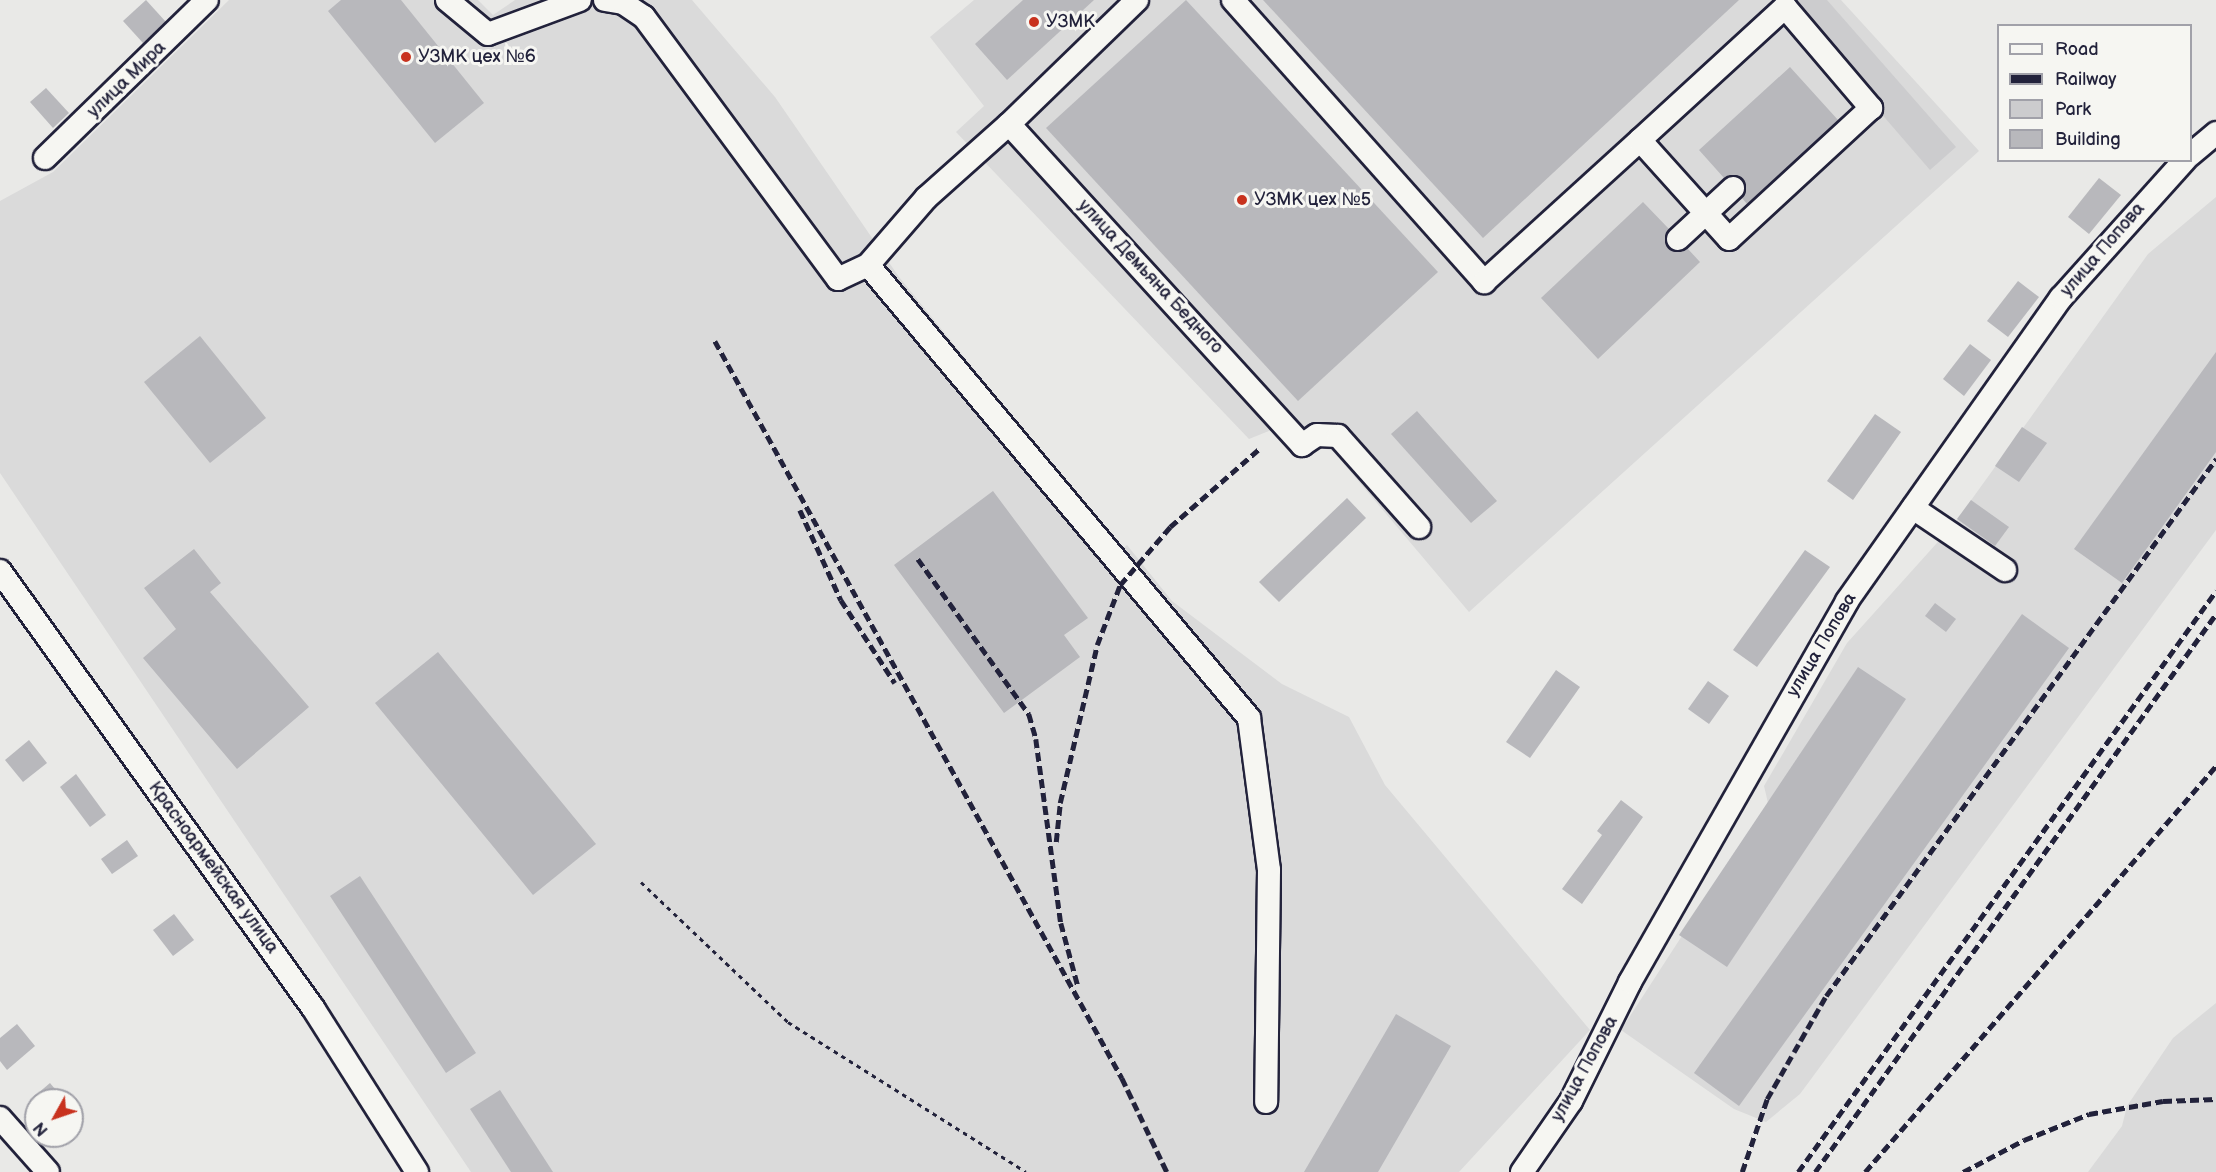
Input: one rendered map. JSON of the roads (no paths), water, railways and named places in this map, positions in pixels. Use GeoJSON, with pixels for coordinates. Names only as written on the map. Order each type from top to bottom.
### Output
{"type":"FeatureCollection","features":[{"type":"Feature","properties":{"kind":"street","name":"улица Мира"},"geometry":{"type":"LineString","coordinates":[[45,158],[207,0]]}},
{"type":"Feature","properties":{"kind":"street"},"geometry":{"type":"LineString","coordinates":[[447,0],[488,34],[580,0]]}},
{"type":"Feature","properties":{"kind":"street"},"geometry":{"type":"LineString","coordinates":[[605,0],[622,3],[644,17],[838,279],[868,266],[926,198],[1009,124],[1137,0]]}},
{"type":"Feature","properties":{"kind":"street"},"geometry":{"type":"LineString","coordinates":[[1233,0],[1484,282],[1785,7],[1872,108],[1729,238],[1640,140]]}},
{"type":"Feature","properties":{"kind":"street","name":"улица Демьяна Бедного"},"geometry":{"type":"LineString","coordinates":[[1009,124],[1302,445],[1317,435],[1338,436],[1419,527]]}},
{"type":"Feature","properties":{"kind":"street"},"geometry":{"type":"LineString","coordinates":[[2192,153],[2216,133]]}},
{"type":"Feature","properties":{"kind":"street","name":"улица Попова"},"geometry":{"type":"LineString","coordinates":[[1522,1172],[1571,1101],[1630,982],[1847,601],[2061,298],[2183,162]]}},
{"type":"Feature","properties":{"kind":"street"},"geometry":{"type":"LineString","coordinates":[[1678,239],[1733,188]]}},
{"type":"Feature","properties":{"kind":"street"},"geometry":{"type":"LineString","coordinates":[[868,266],[1249,718],[1269,870],[1266,1102]]}},
{"type":"Feature","properties":{"kind":"street"},"geometry":{"type":"LineString","coordinates":[[1914,508],[2005,570]]}},
{"type":"Feature","properties":{"kind":"street","name":"Красноармейская улица"},"geometry":{"type":"LineString","coordinates":[[0,571],[313,1008],[417,1172]]}},
{"type":"Feature","properties":{"kind":"street"},"geometry":{"type":"LineString","coordinates":[[5,1133],[48,1172]]}},
{"type":"Feature","properties":{"kind":"railway"},"geometry":{"type":"LineString","coordinates":[[715,341],[1122,1078],[1167,1172]]}},
{"type":"Feature","properties":{"kind":"railway"},"geometry":{"type":"LineString","coordinates":[[1056,842],[1060,803],[1097,645],[1120,585],[1170,527],[1259,449]]}},
{"type":"Feature","properties":{"kind":"railway"},"geometry":{"type":"LineString","coordinates":[[1742,1172],[1767,1099],[1826,996],[2216,459]]}},
{"type":"Feature","properties":{"kind":"railway"},"geometry":{"type":"LineString","coordinates":[[800,510],[841,600],[895,683]]}},
{"type":"Feature","properties":{"kind":"railway"},"geometry":{"type":"LineString","coordinates":[[918,559],[1029,714],[1036,739],[1061,923],[1078,986]]}},
{"type":"Feature","properties":{"kind":"railway"},"geometry":{"type":"LineString","coordinates":[[1798,1172],[2216,591]]}},
{"type":"Feature","properties":{"kind":"railway"},"geometry":{"type":"LineString","coordinates":[[1815,1172],[2216,614]]}},
{"type":"Feature","properties":{"kind":"railway"},"geometry":{"type":"LineString","coordinates":[[1865,1172],[2216,766]]}},
{"type":"Feature","properties":{"kind":"railway"},"geometry":{"type":"LineString","coordinates":[[1963,1172],[2024,1140],[2089,1114],[2163,1101],[2216,1099]]}},
{"type":"Feature","properties":{"kind":"place","name":"УЗМК"},"geometry":{"type":"Point","coordinates":[1034,22]}},
{"type":"Feature","properties":{"kind":"place","name":"УЗМК цех №6"},"geometry":{"type":"Point","coordinates":[406,57]}},
{"type":"Feature","properties":{"kind":"place","name":"УЗМК цех №5"},"geometry":{"type":"Point","coordinates":[1242,200]}}]}
